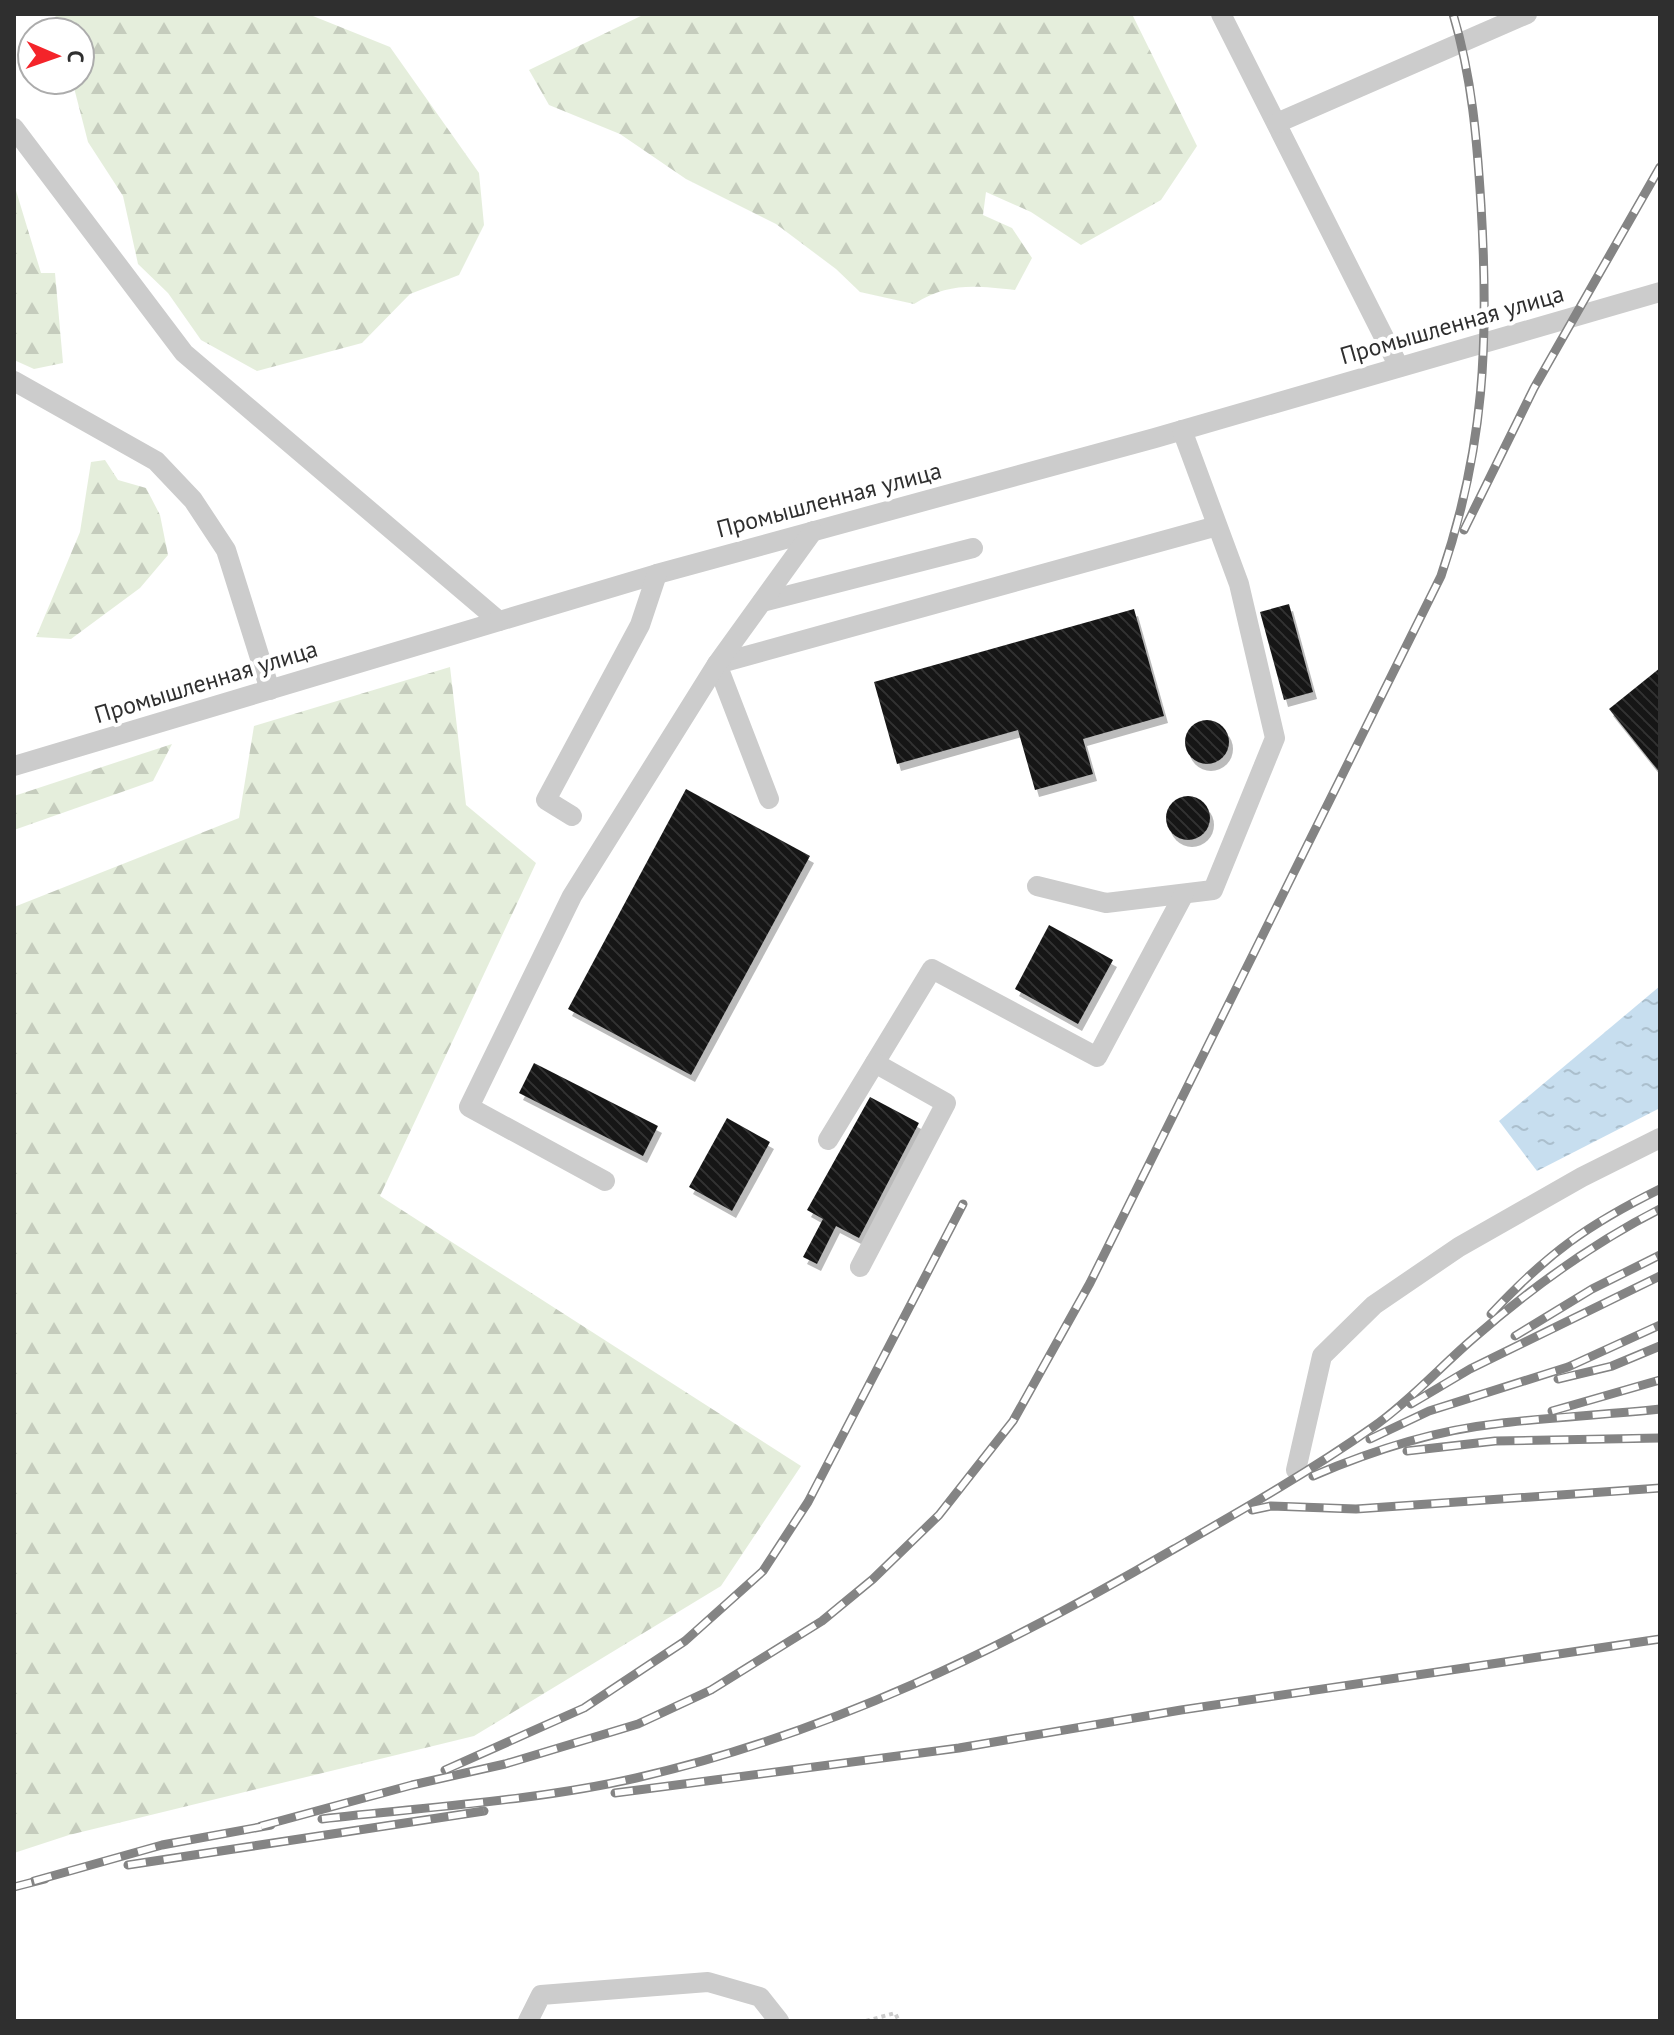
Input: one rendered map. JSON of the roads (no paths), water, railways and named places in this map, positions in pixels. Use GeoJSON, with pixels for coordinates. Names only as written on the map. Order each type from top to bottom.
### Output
{"type":"FeatureCollection","features":[{"type":"Feature","properties":{"kind":"street"},"geometry":{"type":"LineString","coordinates":[[1221,14],[1399,367]]}},
{"type":"Feature","properties":{"kind":"street"},"geometry":{"type":"LineString","coordinates":[[1277,123],[1527,14]]}},
{"type":"Feature","properties":{"kind":"street"},"geometry":{"type":"LineString","coordinates":[[14,128],[184,353],[499,621]]}},
{"type":"Feature","properties":{"kind":"street","name":"Промышленная улица"},"geometry":{"type":"LineString","coordinates":[[14,766],[657,574],[1182,430],[1660,292]]}},
{"type":"Feature","properties":{"kind":"street"},"geometry":{"type":"LineString","coordinates":[[14,381],[156,461],[193,500],[226,550],[270,690]]}},
{"type":"Feature","properties":{"kind":"street"},"geometry":{"type":"LineString","coordinates":[[1037,886],[1106,903],[1213,890],[1275,738],[1239,584],[1182,430]]}},
{"type":"Feature","properties":{"kind":"street"},"geometry":{"type":"LineString","coordinates":[[717,664],[1217,526]]}},
{"type":"Feature","properties":{"kind":"street"},"geometry":{"type":"LineString","coordinates":[[605,1181],[469,1107],[572,896],[717,664],[813,531]]}},
{"type":"Feature","properties":{"kind":"street"},"geometry":{"type":"LineString","coordinates":[[762,602],[973,548]]}},
{"type":"Feature","properties":{"kind":"street"},"geometry":{"type":"LineString","coordinates":[[572,816],[546,800],[640,625],[657,574]]}},
{"type":"Feature","properties":{"kind":"street"},"geometry":{"type":"LineString","coordinates":[[717,664],[769,799]]}},
{"type":"Feature","properties":{"kind":"street"},"geometry":{"type":"LineString","coordinates":[[828,1140],[932,969],[1097,1057],[1184,894]]}},
{"type":"Feature","properties":{"kind":"street"},"geometry":{"type":"LineString","coordinates":[[860,1267],[946,1103],[875,1063]]}},
{"type":"Feature","properties":{"kind":"street"},"geometry":{"type":"LineString","coordinates":[[1296,1470],[1322,1356],[1374,1305],[1459,1247],[1582,1177],[1660,1138]]}},
{"type":"Feature","properties":{"kind":"street"},"geometry":{"type":"LineString","coordinates":[[528,2021],[541,1995],[708,1982],[760,1997],[779,2021]]}},
{"type":"Feature","properties":{"kind":"water"},"geometry":{"type":"Polygon","coordinates":[[[1660,986],[1660,1108],[1537,1171],[1499,1121],[1660,986]]]}},
{"type":"Feature","properties":{"kind":"railway"},"geometry":{"type":"LineString","coordinates":[[261,1826],[412,1785],[505,1764],[638,1724],[711,1690],[822,1621],[873,1579],[939,1515],[1013,1421],[1090,1283],[1441,576],[1456,529],[1475,438],[1484,302],[1473,109],[1453,14]]}},
{"type":"Feature","properties":{"kind":"railway"},"geometry":{"type":"LineString","coordinates":[[1464,530],[1534,388],[1660,167]]}},
{"type":"Feature","properties":{"kind":"railway"},"geometry":{"type":"LineString","coordinates":[[1491,1314],[1569,1242],[1660,1189]]}},
{"type":"Feature","properties":{"kind":"railway"},"geometry":{"type":"LineString","coordinates":[[445,1770],[584,1708],[685,1641],[763,1571],[808,1502],[963,1204]]}},
{"type":"Feature","properties":{"kind":"railway"},"geometry":{"type":"LineString","coordinates":[[322,1819],[519,1798],[636,1778],[778,1738],[914,1684],[1110,1585],[1324,1460],[1387,1417],[1518,1301],[1587,1251],[1660,1209]]}},
{"type":"Feature","properties":{"kind":"railway"},"geometry":{"type":"LineString","coordinates":[[1515,1336],[1592,1289],[1660,1255]]}},
{"type":"Feature","properties":{"kind":"railway"},"geometry":{"type":"LineString","coordinates":[[1411,1404],[1470,1369],[1660,1276]]}},
{"type":"Feature","properties":{"kind":"railway"},"geometry":{"type":"LineString","coordinates":[[1370,1439],[1429,1411],[1568,1367],[1660,1325]]}},
{"type":"Feature","properties":{"kind":"railway"},"geometry":{"type":"LineString","coordinates":[[1558,1379],[1612,1366],[1660,1346]]}},
{"type":"Feature","properties":{"kind":"railway"},"geometry":{"type":"LineString","coordinates":[[1552,1411],[1660,1380]]}},
{"type":"Feature","properties":{"kind":"railway"},"geometry":{"type":"LineString","coordinates":[[1313,1476],[1379,1450],[1471,1427],[1660,1409]]}},
{"type":"Feature","properties":{"kind":"railway"},"geometry":{"type":"LineString","coordinates":[[1407,1451],[1495,1441],[1660,1438]]}},
{"type":"Feature","properties":{"kind":"railway"},"geometry":{"type":"LineString","coordinates":[[1252,1510],[1271,1506],[1356,1509],[1660,1488]]}},
{"type":"Feature","properties":{"kind":"railway"},"geometry":{"type":"LineString","coordinates":[[615,1793],[959,1748],[1181,1710],[1660,1639]]}},
{"type":"Feature","properties":{"kind":"railway"},"geometry":{"type":"LineString","coordinates":[[128,1865],[484,1811]]}},
{"type":"Feature","properties":{"kind":"railway"},"geometry":{"type":"LineString","coordinates":[[34,1881],[162,1845],[271,1825]]}},
{"type":"Feature","properties":{"kind":"railway"},"geometry":{"type":"LineString","coordinates":[[14,1887],[45,1879]]}}]}
